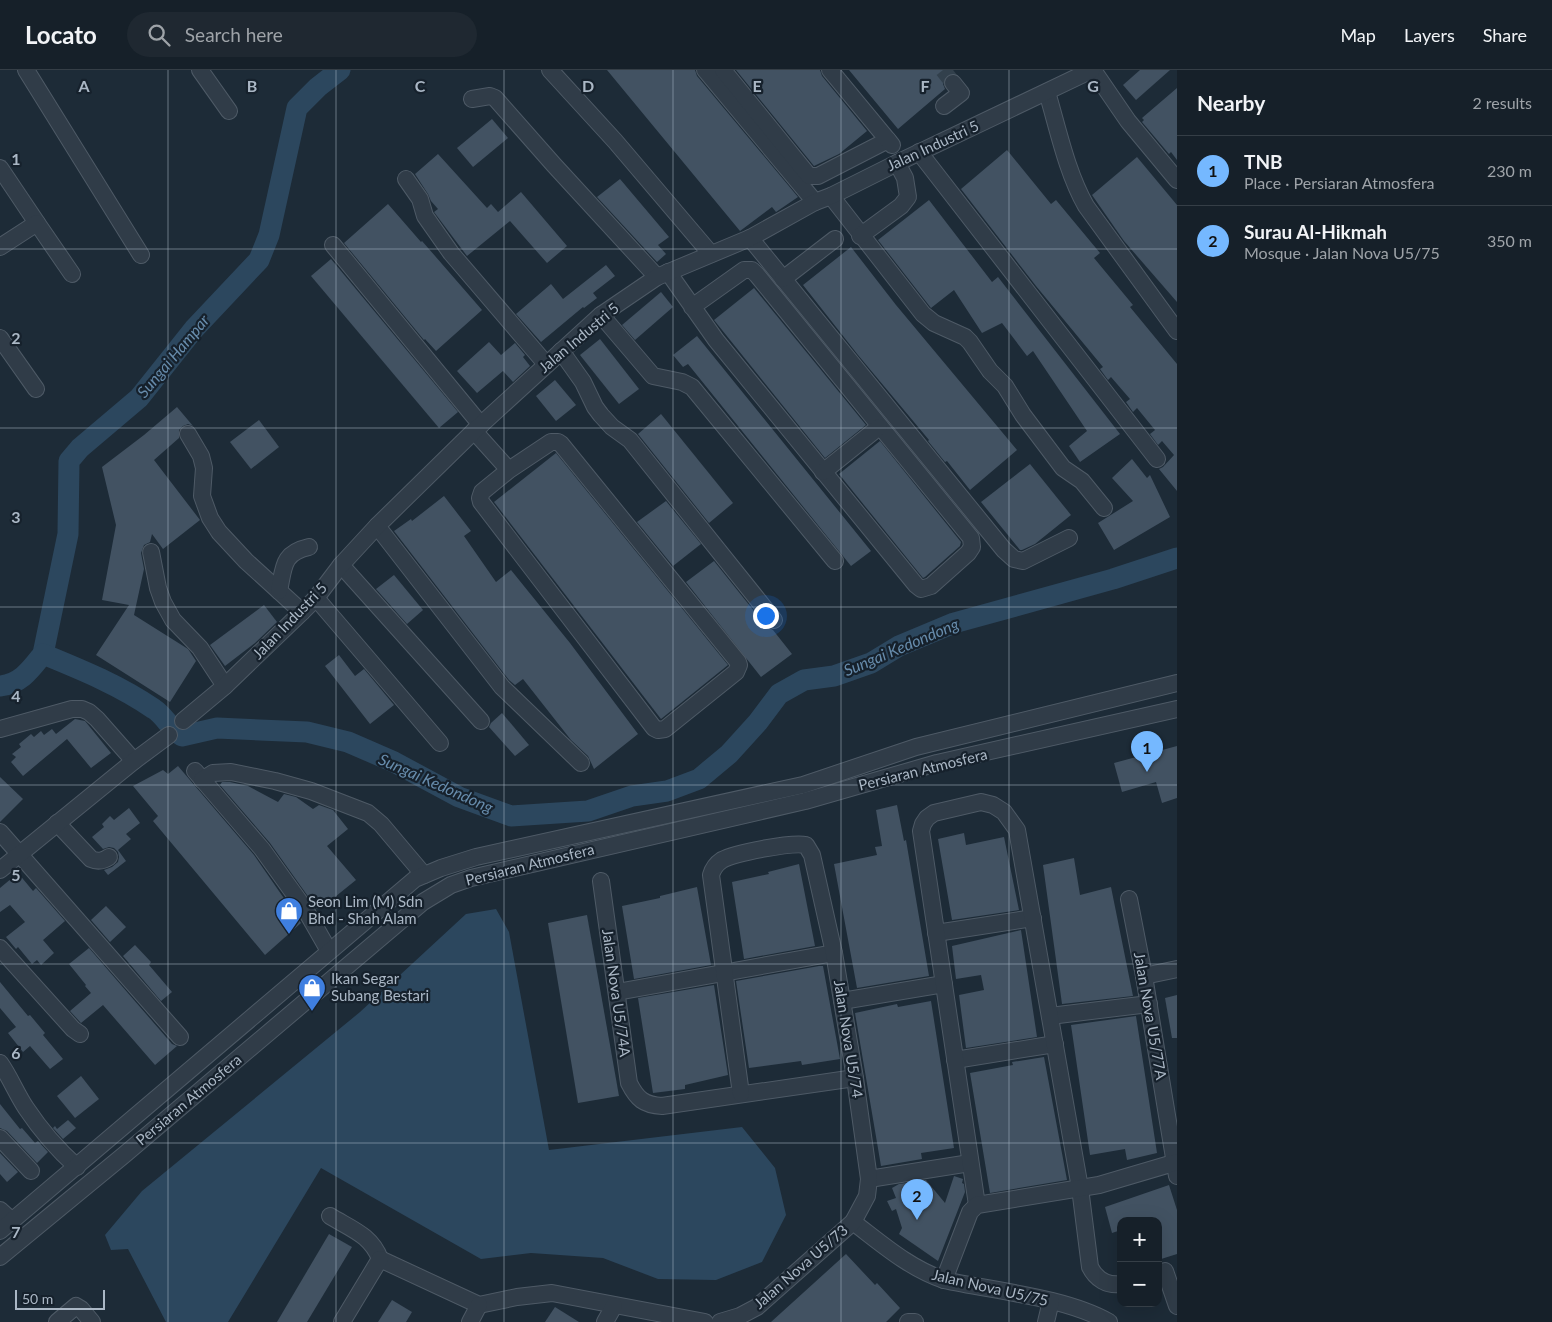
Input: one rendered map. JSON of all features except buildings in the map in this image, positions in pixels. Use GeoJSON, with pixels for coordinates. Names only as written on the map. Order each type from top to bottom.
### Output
{"type":"FeatureCollection","features":[{"type":"Feature","properties":{"kind":"street"},"geometry":{"type":"LineString","coordinates":[[26,70],[141,256]]}},
{"type":"Feature","properties":{"kind":"street"},"geometry":{"type":"LineString","coordinates":[[200,70],[229,111]]}},
{"type":"Feature","properties":{"kind":"street"},"geometry":{"type":"LineString","coordinates":[[550,70],[615,141],[711,254]]}},
{"type":"Feature","properties":{"kind":"street"},"geometry":{"type":"LineString","coordinates":[[705,70],[814,202]]}},
{"type":"Feature","properties":{"kind":"street"},"geometry":{"type":"LineString","coordinates":[[723,70],[809,176],[818,176],[890,143],[830,70]]}},
{"type":"Feature","properties":{"kind":"street"},"geometry":{"type":"LineString","coordinates":[[1093,70],[1128,121],[1177,180]]}},
{"type":"Feature","properties":{"kind":"street","name":"Jalan Industri 5"},"geometry":{"type":"LineString","coordinates":[[183,721],[225,686],[302,612],[377,526],[478,428],[601,315],[662,275],[750,238],[814,202],[831,196],[919,152],[1093,70]]}},
{"type":"Feature","properties":{"kind":"street"},"geometry":{"type":"LineString","coordinates":[[944,106],[961,93],[953,83]]}},
{"type":"Feature","properties":{"kind":"street"},"geometry":{"type":"LineString","coordinates":[[1047,92],[1080,196],[1177,331]]}},
{"type":"Feature","properties":{"kind":"street"},"geometry":{"type":"LineString","coordinates":[[472,99],[490,96],[495,98],[554,165],[692,307],[716,340],[916,585],[921,589],[931,586],[968,553],[972,547],[972,542],[758,275],[752,270],[744,270],[692,307]]}},
{"type":"Feature","properties":{"kind":"street"},"geometry":{"type":"LineString","coordinates":[[919,152],[1157,459]]}},
{"type":"Feature","properties":{"kind":"street"},"geometry":{"type":"LineString","coordinates":[[860,236],[901,206],[908,197],[905,178],[897,163]]}},
{"type":"Feature","properties":{"kind":"street"},"geometry":{"type":"LineString","coordinates":[[0,168],[72,274]]}},
{"type":"Feature","properties":{"kind":"street"},"geometry":{"type":"LineString","coordinates":[[406,179],[420,199],[425,216],[451,253],[546,364]]}},
{"type":"Feature","properties":{"kind":"street"},"geometry":{"type":"LineString","coordinates":[[831,196],[860,236],[923,314],[934,323],[960,335],[970,342],[990,371],[1005,386],[1063,468],[1082,481],[1104,508]]}},
{"type":"Feature","properties":{"kind":"street"},"geometry":{"type":"LineString","coordinates":[[0,247],[37,223]]}},
{"type":"Feature","properties":{"kind":"street"},"geometry":{"type":"LineString","coordinates":[[750,238],[1004,550],[1014,559],[1023,561],[1069,538]]}},
{"type":"Feature","properties":{"kind":"street"},"geometry":{"type":"LineString","coordinates":[[783,279],[835,239]]}},
{"type":"Feature","properties":{"kind":"street"},"geometry":{"type":"LineString","coordinates":[[333,244],[509,470]]}},
{"type":"Feature","properties":{"kind":"street"},"geometry":{"type":"LineString","coordinates":[[601,315],[654,376],[682,382],[692,388],[835,561]]}},
{"type":"Feature","properties":{"kind":"street"},"geometry":{"type":"LineString","coordinates":[[0,338],[36,389]]}},
{"type":"Feature","properties":{"kind":"street"},"geometry":{"type":"LineString","coordinates":[[561,351],[584,382],[595,407],[601,415],[612,427],[630,440],[774,620]]}},
{"type":"Feature","properties":{"kind":"street"},"geometry":{"type":"LineString","coordinates":[[823,472],[880,427]]}},
{"type":"Feature","properties":{"kind":"street"},"geometry":{"type":"LineString","coordinates":[[188,434],[203,462],[202,496],[210,518],[224,538],[302,612]]}},
{"type":"Feature","properties":{"kind":"street"},"geometry":{"type":"LineString","coordinates":[[551,442],[561,444],[738,662],[739,669],[665,729],[658,730],[654,728],[482,502],[480,498],[482,492],[509,470],[551,442]]}},
{"type":"Feature","properties":{"kind":"street"},"geometry":{"type":"LineString","coordinates":[[377,526],[502,687],[581,763]]}},
{"type":"Feature","properties":{"kind":"street"},"geometry":{"type":"LineString","coordinates":[[279,591],[284,569],[290,556],[294,551],[309,547]]}},
{"type":"Feature","properties":{"kind":"street"},"geometry":{"type":"LineString","coordinates":[[151,552],[162,602],[173,620],[200,648],[225,686]]}},
{"type":"Feature","properties":{"kind":"street"},"geometry":{"type":"LineString","coordinates":[[341,565],[481,721]]}},
{"type":"Feature","properties":{"kind":"street"},"geometry":{"type":"LineString","coordinates":[[316,598],[440,743]]}},
{"type":"Feature","properties":{"kind":"street","name":"Persiaran Atmosfera"},"geometry":{"type":"LineString","coordinates":[[6,1226],[415,879],[441,868],[476,857],[802,785],[916,747],[1177,683]]}},
{"type":"Feature","properties":{"kind":"street"},"geometry":{"type":"LineString","coordinates":[[0,729],[72,709],[82,709],[97,719],[134,761]]}},
{"type":"Feature","properties":{"kind":"street","name":"Persiaran Atmosfera"},"geometry":{"type":"LineString","coordinates":[[0,1257],[124,1155],[423,902],[451,885],[470,878],[805,801],[937,763],[1177,710]]}},
{"type":"Feature","properties":{"kind":"street"},"geometry":{"type":"LineString","coordinates":[[0,870],[134,761],[169,735]]}},
{"type":"Feature","properties":{"kind":"street"},"geometry":{"type":"LineString","coordinates":[[329,952],[305,909],[262,849],[198,775],[230,772],[275,781],[312,791],[368,813],[381,824],[424,875]]}},
{"type":"Feature","properties":{"kind":"street"},"geometry":{"type":"LineString","coordinates":[[977,1205],[921,831],[927,818],[934,814],[981,802],[993,805],[1004,812],[1018,830],[1080,1188],[1090,1267],[1094,1275],[1106,1282],[1117,1285]]}},
{"type":"Feature","properties":{"kind":"street"},"geometry":{"type":"LineString","coordinates":[[58,824],[91,859],[96,861],[109,857]]}},
{"type":"Feature","properties":{"kind":"street"},"geometry":{"type":"LineString","coordinates":[[0,832],[180,1037]]}},
{"type":"Feature","properties":{"kind":"street","name":"Jalan Nova U5/74"},"geometry":{"type":"LineString","coordinates":[[724,972],[711,875],[712,869],[727,858],[784,844],[806,845],[812,855],[834,953],[855,1078],[869,1179],[866,1196],[853,1222]]}},
{"type":"Feature","properties":{"kind":"street","name":"Jalan Nova U5/74A"},"geometry":{"type":"LineString","coordinates":[[600,881],[629,1083],[634,1092],[650,1106],[662,1106],[741,1094]]}},
{"type":"Feature","properties":{"kind":"street","name":"Jalan Nova U5/77A"},"geometry":{"type":"LineString","coordinates":[[1129,899],[1149,1004],[1176,1167]]}},
{"type":"Feature","properties":{"kind":"street"},"geometry":{"type":"LineString","coordinates":[[936,934],[1032,918]]}},
{"type":"Feature","properties":{"kind":"street"},"geometry":{"type":"LineString","coordinates":[[0,948],[73,1029],[80,1034]]}},
{"type":"Feature","properties":{"kind":"street"},"geometry":{"type":"LineString","coordinates":[[617,992],[834,953]]}},
{"type":"Feature","properties":{"kind":"street"},"geometry":{"type":"LineString","coordinates":[[1144,976],[1177,969]]}},
{"type":"Feature","properties":{"kind":"street"},"geometry":{"type":"LineString","coordinates":[[724,972],[741,1094],[855,1078]]}},
{"type":"Feature","properties":{"kind":"street"},"geometry":{"type":"LineString","coordinates":[[842,1001],[944,984]]}},
{"type":"Feature","properties":{"kind":"street"},"geometry":{"type":"LineString","coordinates":[[1050,1016],[1149,1004]]}},
{"type":"Feature","properties":{"kind":"street"},"geometry":{"type":"LineString","coordinates":[[955,1060],[1055,1044]]}},
{"type":"Feature","properties":{"kind":"street"},"geometry":{"type":"LineString","coordinates":[[0,1063],[10,1077],[25,1107],[60,1152],[77,1167]]}},
{"type":"Feature","properties":{"kind":"street"},"geometry":{"type":"LineString","coordinates":[[0,1138],[32,1171]]}},
{"type":"Feature","properties":{"kind":"street"},"geometry":{"type":"LineString","coordinates":[[869,1179],[970,1163]]}},
{"type":"Feature","properties":{"kind":"street"},"geometry":{"type":"LineString","coordinates":[[944,1280],[970,1212],[977,1205],[1099,1185],[1176,1167]]}},
{"type":"Feature","properties":{"kind":"street"},"geometry":{"type":"LineString","coordinates":[[0,1210],[6,1226]]}},
{"type":"Feature","properties":{"kind":"street"},"geometry":{"type":"LineString","coordinates":[[330,1216],[366,1237],[376,1247],[380,1259],[479,1305],[517,1297],[552,1293],[704,1322]]}},
{"type":"Feature","properties":{"kind":"street","name":"Jalan Nova U5/75"},"geometry":{"type":"LineString","coordinates":[[853,1222],[900,1258],[927,1274],[944,1280],[1051,1301],[1096,1314],[1109,1322]]}},
{"type":"Feature","properties":{"kind":"street","name":"Jalan Nova U5/73"},"geometry":{"type":"LineString","coordinates":[[720,1322],[740,1316],[757,1307],[853,1222]]}},
{"type":"Feature","properties":{"kind":"street"},"geometry":{"type":"LineString","coordinates":[[342,1322],[380,1259]]}},
{"type":"Feature","properties":{"kind":"street"},"geometry":{"type":"LineString","coordinates":[[1167,1271],[1177,1306]]}},
{"type":"Feature","properties":{"kind":"street"},"geometry":{"type":"LineString","coordinates":[[1046,1322],[1051,1301]]}},
{"type":"Feature","properties":{"kind":"street"},"geometry":{"type":"LineString","coordinates":[[470,1322],[479,1305]]}},
{"type":"Feature","properties":{"kind":"street"},"geometry":{"type":"LineString","coordinates":[[57,1322],[76,1306],[92,1322]]}},
{"type":"Feature","properties":{"kind":"street"},"geometry":{"type":"LineString","coordinates":[[605,1322],[614,1306]]}},
{"type":"Feature","properties":{"kind":"street"},"geometry":{"type":"LineString","coordinates":[[908,1322],[915,1322]]}},
{"type":"Feature","properties":{"kind":"water"},"geometry":{"type":"Polygon","coordinates":[[[496,909],[509,932],[549,1150],[742,1127],[775,1168],[786,1215],[762,1262],[716,1280],[658,1279],[603,1258],[531,1253],[481,1259],[321,1168],[228,1322],[166,1322],[128,1249],[111,1250],[105,1235],[142,1191],[360,1012],[466,914],[496,909]]]}},
{"type":"Feature","properties":{"kind":"waterway","name":"Sungai Hampar"},"geometry":{"type":"LineString","coordinates":[[43,654],[68,534],[69,461],[80,448],[139,398],[194,329],[259,260],[269,235],[297,108],[318,87],[340,70]]}},
{"type":"Feature","properties":{"kind":"waterway","name":"Sungai Kedondong"},"geometry":{"type":"LineString","coordinates":[[0,686],[20,679],[43,654],[100,678],[141,700],[158,712],[182,736],[217,728],[307,732],[348,742],[394,762],[459,797],[511,816],[588,811],[632,796],[667,791],[699,779],[729,754],[758,722],[779,694],[804,680],[834,676],[871,663],[899,646],[954,623],[1113,579],[1177,558]]}},
{"type":"Feature","properties":{"kind":"tunnel"},"geometry":{"type":"LineString","coordinates":[[943,70],[953,83]]}},
{"type":"Feature","properties":{"kind":"place","name":"TNB"},"geometry":{"type":"Point","coordinates":[1147,772]}},
{"type":"Feature","properties":{"kind":"place","name":"Seon Lim (M) Sdn Bhd - Shah Alam"},"geometry":{"type":"Point","coordinates":[289,935]}},
{"type":"Feature","properties":{"kind":"place","name":"Ikan Segar Subang Bestari"},"geometry":{"type":"Point","coordinates":[312,1012]}},
{"type":"Feature","properties":{"kind":"place","name":"Surau Al-Hikmah"},"geometry":{"type":"Point","coordinates":[917,1220]}}]}
